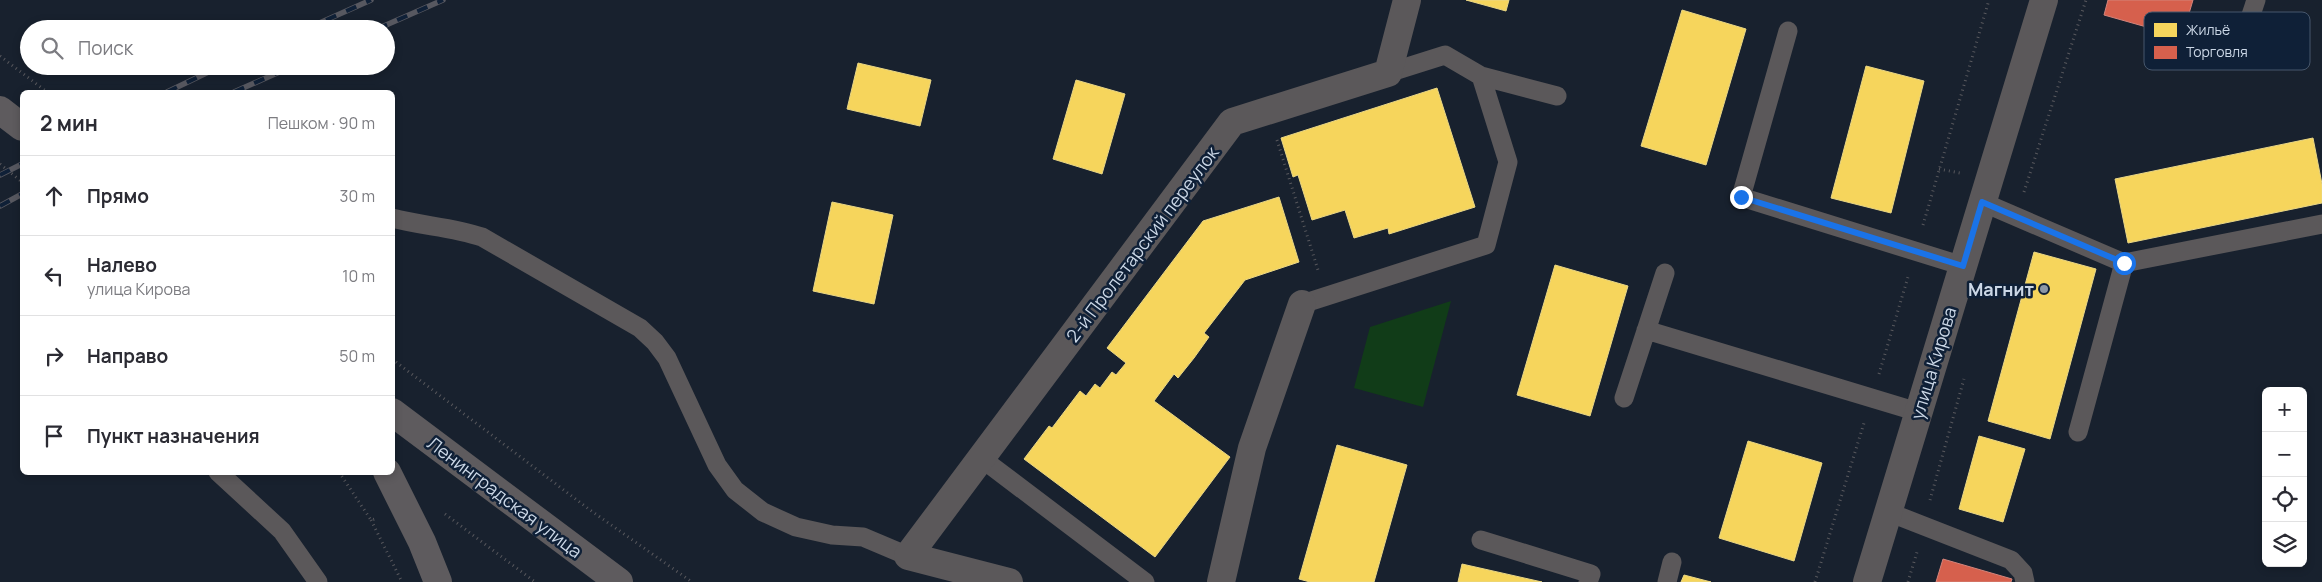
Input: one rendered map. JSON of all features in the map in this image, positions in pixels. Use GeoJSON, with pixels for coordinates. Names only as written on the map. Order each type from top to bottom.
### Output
{"type":"FeatureCollection","features":[{"type":"Feature","properties":{"kind":"main road"},"geometry":{"type":"LineString","coordinates":[[0,110],[20,126]]}},
{"type":"Feature","properties":{"kind":"main road","name":"Ленинградская улица"},"geometry":{"type":"LineString","coordinates":[[395,414],[619,582]]}},
{"type":"Feature","properties":{"kind":"main road"},"geometry":{"type":"LineString","coordinates":[[388,475],[422,542],[438,582]]}},
{"type":"Feature","properties":{"kind":"street"},"geometry":{"type":"LineString","coordinates":[[1388,73],[1407,0]]}},
{"type":"Feature","properties":{"kind":"street","name":"улица Кирова"},"geometry":{"type":"LineString","coordinates":[[1867,582],[2044,0]]}},
{"type":"Feature","properties":{"kind":"street","name":"2-й Пролетарский переулок"},"geometry":{"type":"LineString","coordinates":[[908,556],[1232,122],[1388,73]]}},
{"type":"Feature","properties":{"kind":"street"},"geometry":{"type":"LineString","coordinates":[[1220,582],[1252,448],[1314,300]]}},
{"type":"Feature","properties":{"kind":"street"},"geometry":{"type":"LineString","coordinates":[[908,556],[1009,582]]}},
{"type":"Feature","properties":{"kind":"lane"},"geometry":{"type":"LineString","coordinates":[[2252,12],[2256,0]]}},
{"type":"Feature","properties":{"kind":"lane"},"geometry":{"type":"LineString","coordinates":[[1788,31],[1741,197],[1963,266]]}},
{"type":"Feature","properties":{"kind":"lane"},"geometry":{"type":"LineString","coordinates":[[1388,73],[1446,55],[1481,76],[1557,96]]}},
{"type":"Feature","properties":{"kind":"lane"},"geometry":{"type":"LineString","coordinates":[[1314,300],[1486,245],[1508,162],[1481,76]]}},
{"type":"Feature","properties":{"kind":"lane"},"geometry":{"type":"LineString","coordinates":[[1982,202],[2124,263],[2322,224]]}},
{"type":"Feature","properties":{"kind":"lane"},"geometry":{"type":"LineString","coordinates":[[395,219],[426,226],[463,230],[482,236],[640,328],[667,358],[716,465],[735,490],[763,512],[796,527],[832,535],[863,538],[908,556]]}},
{"type":"Feature","properties":{"kind":"lane"},"geometry":{"type":"LineString","coordinates":[[2078,432],[2124,263]]}},
{"type":"Feature","properties":{"kind":"lane"},"geometry":{"type":"LineString","coordinates":[[1624,398],[1665,273]]}},
{"type":"Feature","properties":{"kind":"lane"},"geometry":{"type":"LineString","coordinates":[[1646,330],[1918,412]]}},
{"type":"Feature","properties":{"kind":"lane"},"geometry":{"type":"LineString","coordinates":[[980,458],[1145,582]]}},
{"type":"Feature","properties":{"kind":"lane"},"geometry":{"type":"LineString","coordinates":[[221,475],[282,531],[318,582]]}},
{"type":"Feature","properties":{"kind":"lane"},"geometry":{"type":"LineString","coordinates":[[1888,512],[2011,560],[2023,573],[2025,582]]}},
{"type":"Feature","properties":{"kind":"lane"},"geometry":{"type":"LineString","coordinates":[[1481,540],[1591,574],[1588,582]]}},
{"type":"Feature","properties":{"kind":"lane"},"geometry":{"type":"LineString","coordinates":[[1667,582],[1672,562]]}},
{"type":"Feature","properties":{"kind":"path"},"geometry":{"type":"LineString","coordinates":[[1815,582],[1916,251],[1988,0]]}},
{"type":"Feature","properties":{"kind":"path"},"geometry":{"type":"LineString","coordinates":[[2014,216],[2026,189],[2086,0]]}},
{"type":"Feature","properties":{"kind":"path"},"geometry":{"type":"LineString","coordinates":[[0,56],[20,71]]}},
{"type":"Feature","properties":{"kind":"path"},"geometry":{"type":"LineString","coordinates":[[25,75],[44,90]]}},
{"type":"Feature","properties":{"kind":"path"},"geometry":{"type":"LineString","coordinates":[[1268,111],[1314,300]]}},
{"type":"Feature","properties":{"kind":"path"},"geometry":{"type":"LineString","coordinates":[[0,164],[20,180]]}},
{"type":"Feature","properties":{"kind":"path"},"geometry":{"type":"LineString","coordinates":[[395,361],[590,510],[692,582]]}},
{"type":"Feature","properties":{"kind":"path"},"geometry":{"type":"LineString","coordinates":[[1908,582],[1966,373]]}},
{"type":"Feature","properties":{"kind":"path"},"geometry":{"type":"LineString","coordinates":[[370,520],[402,582]]}},
{"type":"Feature","properties":{"kind":"green space"},"geometry":{"type":"Polygon","coordinates":[[[1451,301],[1423,407],[1354,388],[1370,327],[1451,301]]]}},
{"type":"Feature","properties":{"kind":"building: Жильё"},"geometry":{"type":"Polygon","coordinates":[[[1466,0],[1509,0],[1506,11],[1466,0]]]}},
{"type":"Feature","properties":{"kind":"building: Жильё"},"geometry":{"type":"Polygon","coordinates":[[[1682,10],[1746,29],[1706,165],[1641,146],[1682,10]]]}},
{"type":"Feature","properties":{"kind":"building: Жильё"},"geometry":{"type":"Polygon","coordinates":[[[858,63],[931,80],[920,126],[847,109],[858,63]]]}},
{"type":"Feature","properties":{"kind":"building: Жильё"},"geometry":{"type":"Polygon","coordinates":[[[1866,66],[1924,81],[1891,213],[1831,198],[1866,66]]]}},
{"type":"Feature","properties":{"kind":"building: Жильё"},"geometry":{"type":"Polygon","coordinates":[[[1076,80],[1125,94],[1102,174],[1053,159],[1076,80]]]}},
{"type":"Feature","properties":{"kind":"building: Жильё"},"geometry":{"type":"Polygon","coordinates":[[[1437,88],[1475,207],[1389,234],[1388,228],[1354,238],[1345,210],[1312,220],[1298,175],[1293,177],[1281,138],[1437,88]]]}},
{"type":"Feature","properties":{"kind":"building: Жильё"},"geometry":{"type":"Polygon","coordinates":[[[2313,138],[2322,184],[2322,203],[2128,243],[2115,179],[2313,138]]]}},
{"type":"Feature","properties":{"kind":"building: Жильё"},"geometry":{"type":"Polygon","coordinates":[[[1279,197],[1299,262],[1245,280],[1204,333],[1209,337],[1194,358],[1178,378],[1174,374],[1154,401],[1230,457],[1155,557],[1024,459],[1049,426],[1052,428],[1080,391],[1086,396],[1095,384],[1100,388],[1112,372],[1116,375],[1126,363],[1107,348],[1203,221],[1279,197]]]}},
{"type":"Feature","properties":{"kind":"building: Жильё"},"geometry":{"type":"Polygon","coordinates":[[[832,202],[893,215],[874,304],[813,291],[832,202]]]}},
{"type":"Feature","properties":{"kind":"building: Жильё"},"geometry":{"type":"Polygon","coordinates":[[[2034,252],[2096,269],[2050,439],[1988,421],[2034,252]]]}},
{"type":"Feature","properties":{"kind":"building: Жильё"},"geometry":{"type":"Polygon","coordinates":[[[1555,265],[1628,286],[1590,416],[1517,395],[1555,265]]]}},
{"type":"Feature","properties":{"kind":"building: Жильё"},"geometry":{"type":"Polygon","coordinates":[[[1979,436],[2025,449],[2003,522],[1959,509],[1979,436]]]}},
{"type":"Feature","properties":{"kind":"building: Жильё"},"geometry":{"type":"Polygon","coordinates":[[[1748,441],[1822,463],[1794,561],[1719,538],[1748,441]]]}},
{"type":"Feature","properties":{"kind":"building: Жильё"},"geometry":{"type":"Polygon","coordinates":[[[1337,445],[1407,465],[1374,582],[1310,582],[1299,579],[1337,445]]]}},
{"type":"Feature","properties":{"kind":"building: Жильё"},"geometry":{"type":"Polygon","coordinates":[[[1462,564],[1542,582],[1458,582],[1462,564]]]}},
{"type":"Feature","properties":{"kind":"building: Жильё"},"geometry":{"type":"Polygon","coordinates":[[[1684,575],[1711,582],[1681,582],[1684,575]]]}},
{"type":"Feature","properties":{"kind":"building: Торговля"},"geometry":{"type":"Polygon","coordinates":[[[2108,0],[2193,0],[2189,12],[2144,12],[2144,26],[2104,15],[2108,0]]]}},
{"type":"Feature","properties":{"kind":"building: Торговля"},"geometry":{"type":"Polygon","coordinates":[[[1943,559],[2012,579],[2011,582],[1936,582],[1943,559]]]}},
{"type":"Feature","properties":{"kind":"railway"},"geometry":{"type":"LineString","coordinates":[[326,20],[371,0]]}},
{"type":"Feature","properties":{"kind":"railway"},"geometry":{"type":"LineString","coordinates":[[395,21],[443,0]]}},
{"type":"Feature","properties":{"kind":"railway"},"geometry":{"type":"LineString","coordinates":[[171,90],[202,75]]}},
{"type":"Feature","properties":{"kind":"railway"},"geometry":{"type":"LineString","coordinates":[[239,90],[273,75]]}},
{"type":"Feature","properties":{"kind":"railway"},"geometry":{"type":"LineString","coordinates":[[0,175],[20,165]]}},
{"type":"Feature","properties":{"kind":"railway"},"geometry":{"type":"LineString","coordinates":[[0,206],[20,195]]}},
{"type":"Feature","properties":{"kind":"place","name":"Магнит"},"geometry":{"type":"Point","coordinates":[2044,289]}},
{"type":"Feature","properties":{"kind":"route"},"geometry":{"type":"LineString","coordinates":[[1741,197],[1963,266],[1982,202],[2124,263]]}}]}
